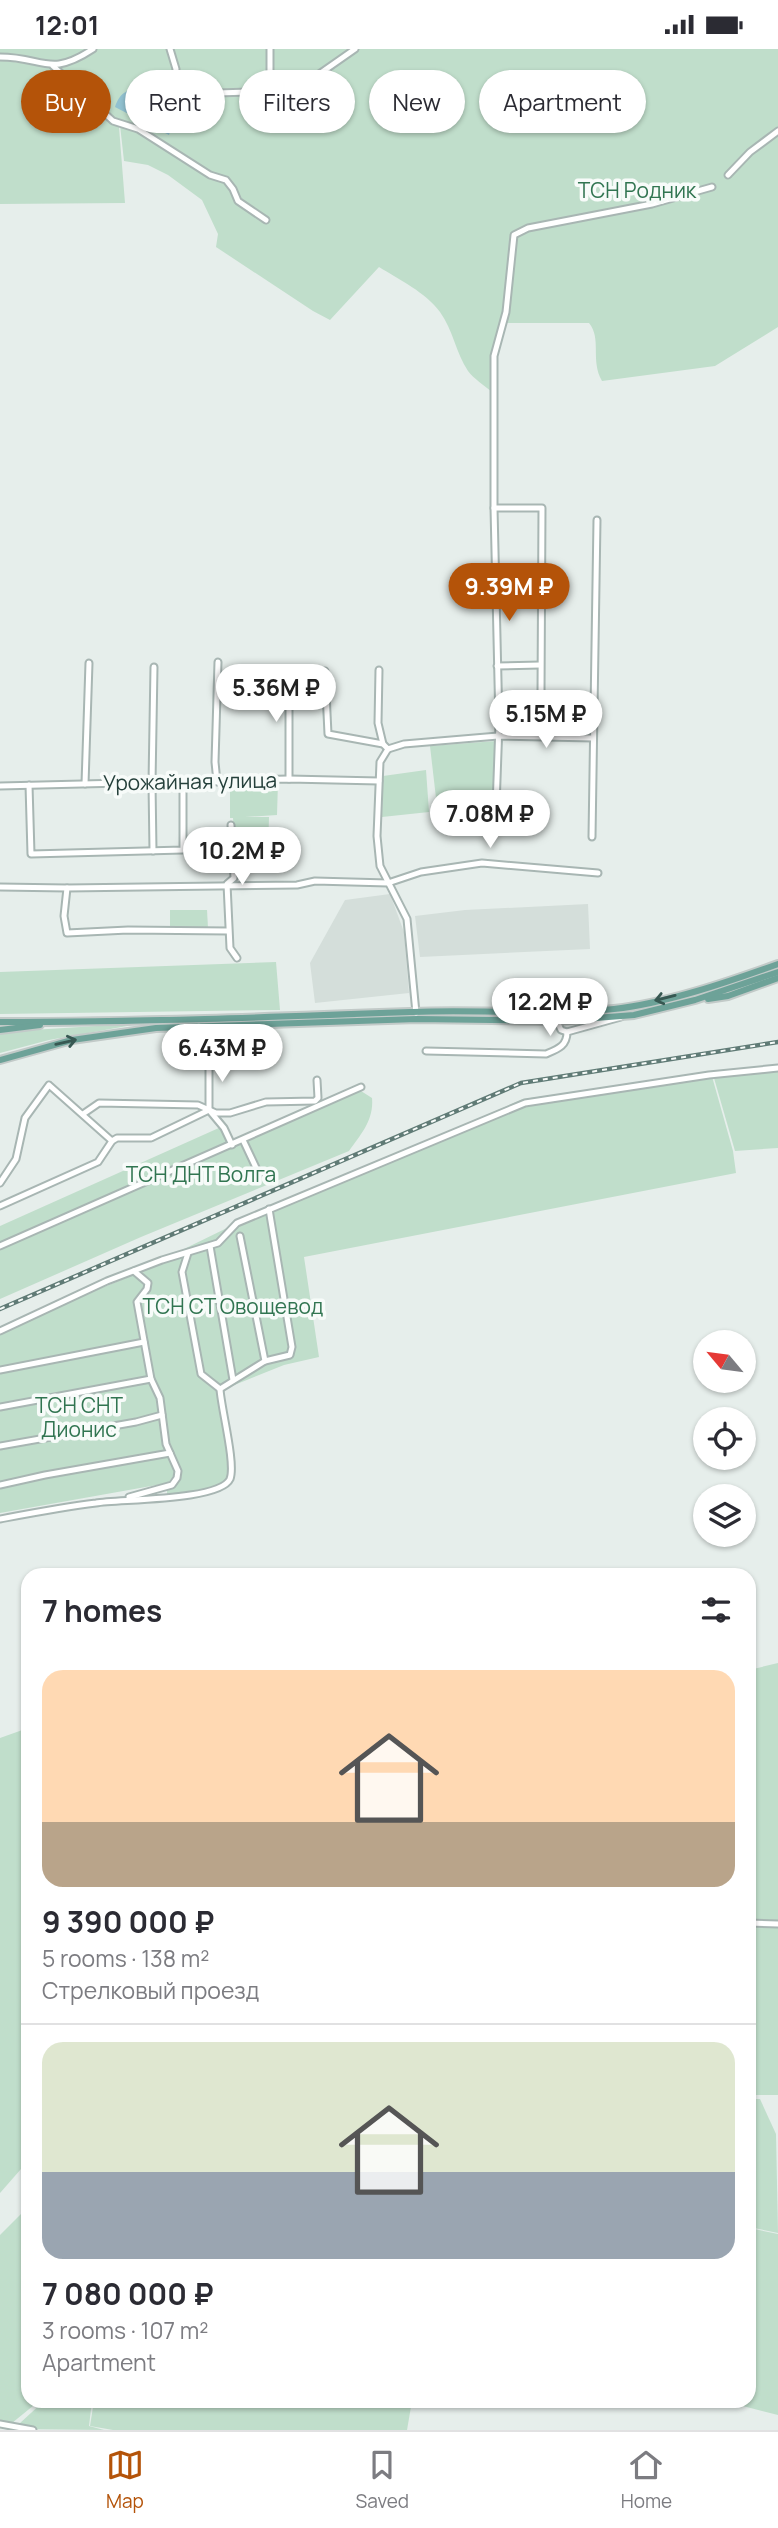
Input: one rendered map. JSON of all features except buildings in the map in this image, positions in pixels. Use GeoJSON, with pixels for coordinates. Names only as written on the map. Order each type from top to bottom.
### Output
{"type":"FeatureCollection","features":[{"type":"Feature","properties":{"kind":"main road"},"geometry":{"type":"LineString","coordinates":[[0,1022],[416,1016],[616,1009],[714,986],[778,964]]}},
{"type":"Feature","properties":{"kind":"main road"},"geometry":{"type":"LineString","coordinates":[[695,1000],[778,972]]}},
{"type":"Feature","properties":{"kind":"main road"},"geometry":{"type":"LineString","coordinates":[[0,1060],[72,1040],[156,1028],[416,1016],[557,1021],[623,1016],[695,1000],[728,996],[778,978]]}},
{"type":"Feature","properties":{"kind":"main road"},"geometry":{"type":"LineString","coordinates":[[557,1021],[558,1017],[567,1012]]}},
{"type":"Feature","properties":{"kind":"main road"},"geometry":{"type":"LineString","coordinates":[[0,1030],[66,1023]]}},
{"type":"Feature","properties":{"kind":"street"},"geometry":{"type":"LineString","coordinates":[[0,57],[53,66],[70,63],[93,49]]}},
{"type":"Feature","properties":{"kind":"street"},"geometry":{"type":"LineString","coordinates":[[170,49],[176,69],[174,86],[187,94],[239,92]]}},
{"type":"Feature","properties":{"kind":"street"},"geometry":{"type":"LineString","coordinates":[[270,49],[270,70]]}},
{"type":"Feature","properties":{"kind":"street"},"geometry":{"type":"LineString","coordinates":[[325,70],[355,49]]}},
{"type":"Feature","properties":{"kind":"street"},"geometry":{"type":"LineString","coordinates":[[53,66],[113,121],[138,129],[210,175],[226,180],[238,201],[266,220]]}},
{"type":"Feature","properties":{"kind":"street"},"geometry":{"type":"LineString","coordinates":[[728,175],[750,152],[778,131]]}},
{"type":"Feature","properties":{"kind":"street"},"geometry":{"type":"LineString","coordinates":[[496,807],[498,736],[494,356],[506,312],[514,236],[528,228],[652,204],[692,195],[712,187]]}},
{"type":"Feature","properties":{"kind":"street"},"geometry":{"type":"LineString","coordinates":[[494,508],[542,508],[541,694]]}},
{"type":"Feature","properties":{"kind":"street"},"geometry":{"type":"LineString","coordinates":[[593,837],[597,520]]}},
{"type":"Feature","properties":{"kind":"street"},"geometry":{"type":"LineString","coordinates":[[217,782],[218,662]]}},
{"type":"Feature","properties":{"kind":"street"},"geometry":{"type":"LineString","coordinates":[[85,784],[89,663]]}},
{"type":"Feature","properties":{"kind":"street"},"geometry":{"type":"LineString","coordinates":[[497,666],[540,665]]}},
{"type":"Feature","properties":{"kind":"street"},"geometry":{"type":"LineString","coordinates":[[153,851],[154,667]]}},
{"type":"Feature","properties":{"kind":"street"},"geometry":{"type":"LineString","coordinates":[[289,669],[289,779]]}},
{"type":"Feature","properties":{"kind":"street"},"geometry":{"type":"LineString","coordinates":[[379,670],[378,723],[383,744],[388,750]]}},
{"type":"Feature","properties":{"kind":"street"},"geometry":{"type":"LineString","coordinates":[[325,671],[328,734],[383,744]]}},
{"type":"Feature","properties":{"kind":"street"},"geometry":{"type":"LineString","coordinates":[[416,1016],[407,919],[380,866],[377,836],[380,762],[388,750],[404,744],[498,736],[593,738]]}},
{"type":"Feature","properties":{"kind":"street","name":"Урожайная улица"},"geometry":{"type":"LineString","coordinates":[[0,786],[289,779],[379,781]]}},
{"type":"Feature","properties":{"kind":"street"},"geometry":{"type":"LineString","coordinates":[[29,785],[31,854],[183,850],[183,783]]}},
{"type":"Feature","properties":{"kind":"street"},"geometry":{"type":"LineString","coordinates":[[231,825],[233,878],[228,884],[228,931],[230,948],[237,958]]}},
{"type":"Feature","properties":{"kind":"street"},"geometry":{"type":"LineString","coordinates":[[0,887],[297,885],[315,881],[387,883],[421,872],[482,863],[598,873]]}},
{"type":"Feature","properties":{"kind":"street"},"geometry":{"type":"LineString","coordinates":[[66,888],[64,916],[67,933],[128,930],[228,931]]}},
{"type":"Feature","properties":{"kind":"street"},"geometry":{"type":"LineString","coordinates":[[557,1021],[561,1030],[568,1032],[623,1016]]}},
{"type":"Feature","properties":{"kind":"street"},"geometry":{"type":"LineString","coordinates":[[199,1026],[202,1055],[209,1058],[209,1110],[224,1128],[232,1145]]}},
{"type":"Feature","properties":{"kind":"street"},"geometry":{"type":"LineString","coordinates":[[426,1051],[546,1054],[560,1048],[567,1040],[568,1032]]}},
{"type":"Feature","properties":{"kind":"street"},"geometry":{"type":"LineString","coordinates":[[0,1331],[134,1271],[218,1243],[237,1223],[525,1103],[709,1075],[778,1068]]}},
{"type":"Feature","properties":{"kind":"street"},"geometry":{"type":"LineString","coordinates":[[83,1114],[99,1103],[198,1105],[216,1113],[230,1113],[266,1102],[315,1101],[318,1098],[317,1080]]}},
{"type":"Feature","properties":{"kind":"street"},"geometry":{"type":"LineString","coordinates":[[0,1183],[16,1159],[25,1118],[49,1084],[112,1141]]}},
{"type":"Feature","properties":{"kind":"street"},"geometry":{"type":"LineString","coordinates":[[0,1246],[361,1087]]}},
{"type":"Feature","properties":{"kind":"street"},"geometry":{"type":"LineString","coordinates":[[0,1206],[98,1162],[117,1138],[156,1136],[209,1110]]}},
{"type":"Feature","properties":{"kind":"street"},"geometry":{"type":"LineString","coordinates":[[243,1140],[259,1174]]}},
{"type":"Feature","properties":{"kind":"street"},"geometry":{"type":"LineString","coordinates":[[220,1388],[265,1361],[290,1356],[292,1347],[269,1209]]}},
{"type":"Feature","properties":{"kind":"street"},"geometry":{"type":"LineString","coordinates":[[240,1236],[265,1361]]}},
{"type":"Feature","properties":{"kind":"street"},"geometry":{"type":"LineString","coordinates":[[210,1246],[233,1380]]}},
{"type":"Feature","properties":{"kind":"street"},"geometry":{"type":"LineString","coordinates":[[0,1519],[125,1499],[163,1499],[221,1488],[230,1480],[232,1464],[220,1388],[201,1374],[182,1272],[188,1252]]}},
{"type":"Feature","properties":{"kind":"street"},"geometry":{"type":"LineString","coordinates":[[125,1499],[172,1485],[178,1471],[170,1453],[160,1398],[151,1379],[137,1302],[147,1289],[148,1283],[134,1271]]}},
{"type":"Feature","properties":{"kind":"street"},"geometry":{"type":"LineString","coordinates":[[0,1370],[144,1342]]}},
{"type":"Feature","properties":{"kind":"street"},"geometry":{"type":"LineString","coordinates":[[0,1407],[151,1379]]}},
{"type":"Feature","properties":{"kind":"street"},"geometry":{"type":"LineString","coordinates":[[0,1446],[162,1415]]}},
{"type":"Feature","properties":{"kind":"street"},"geometry":{"type":"LineString","coordinates":[[0,1485],[170,1453]]}},
{"type":"Feature","properties":{"kind":"street"},"geometry":{"type":"LineString","coordinates":[[756,1923],[778,1924]]}},
{"type":"Feature","properties":{"kind":"street"},"geometry":{"type":"LineString","coordinates":[[0,2424],[33,2430]]}},
{"type":"Feature","properties":{"kind":"shaded area"},"geometry":{"type":"Polygon","coordinates":[[[390,894],[404,932],[409,993],[315,1003],[310,963],[345,900],[390,894]]]}},
{"type":"Feature","properties":{"kind":"shaded area"},"geometry":{"type":"Polygon","coordinates":[[[588,904],[590,949],[420,957],[415,916],[465,910],[588,904]]]}},
{"type":"Feature","properties":{"kind":"green space","name":"ТСН Родник"},"geometry":{"type":"Polygon","coordinates":[[[0,49],[778,49],[778,327],[715,366],[602,381],[597,365],[595,336],[589,323],[502,323],[493,352],[492,392],[468,371],[444,319],[434,305],[412,287],[379,267],[330,320],[216,247],[218,234],[202,200],[168,175],[148,165],[124,161],[120,125],[111,117],[111,70],[21,70],[21,133],[111,133],[111,120],[119,127],[125,203],[0,204],[0,60],[49,67],[0,59],[0,49]]]}},
{"type":"Feature","properties":{"kind":"green space"},"geometry":{"type":"Polygon","coordinates":[[[496,741],[494,805],[472,805],[465,810],[436,798],[430,746],[496,741]]]}},
{"type":"Feature","properties":{"kind":"green space"},"geometry":{"type":"Polygon","coordinates":[[[426,770],[429,812],[382,817],[383,776],[426,770]]]}},
{"type":"Feature","properties":{"kind":"green space"},"geometry":{"type":"Polygon","coordinates":[[[278,782],[277,815],[245,817],[269,817],[268,850],[235,850],[233,818],[230,818],[230,784],[278,782]]]}},
{"type":"Feature","properties":{"kind":"green space"},"geometry":{"type":"Polygon","coordinates":[[[170,910],[207,910],[208,928],[170,929],[170,910]]]}},
{"type":"Feature","properties":{"kind":"green space"},"geometry":{"type":"Polygon","coordinates":[[[276,962],[280,1010],[0,1014],[0,972],[276,962]]]}},
{"type":"Feature","properties":{"kind":"green space"},"geometry":{"type":"Polygon","coordinates":[[[144,1023],[49,1040],[0,1053],[0,1032],[144,1023]]]}},
{"type":"Feature","properties":{"kind":"green space"},"geometry":{"type":"Polygon","coordinates":[[[778,1069],[778,1148],[735,1151],[714,1078],[778,1069]]]}},
{"type":"Feature","properties":{"kind":"green space","name":"ТСН СТ Овощевод"},"geometry":{"type":"Polygon","coordinates":[[[711,1073],[733,1151],[736,1173],[304,1257],[319,1357],[284,1365],[222,1390],[234,1471],[232,1480],[224,1489],[167,1501],[167,1485],[174,1479],[174,1475],[168,1483],[0,1513],[0,1329],[141,1272],[145,1281],[149,1281],[141,1270],[229,1227],[523,1099],[711,1073]]]}},
{"type":"Feature","properties":{"kind":"green space","name":"ТСН ДНТ Волга"},"geometry":{"type":"Polygon","coordinates":[[[361,1091],[372,1098],[371,1113],[366,1126],[349,1151],[0,1299],[0,1226],[221,1127],[232,1147],[361,1091]]]}},
{"type":"Feature","properties":{"kind":"green space"},"geometry":{"type":"Polygon","coordinates":[[[778,1663],[778,2095],[756,2095],[756,1668],[778,1663]]]}},
{"type":"Feature","properties":{"kind":"green space"},"geometry":{"type":"Polygon","coordinates":[[[21,1730],[21,2169],[0,2193],[0,1738],[21,1730]]]}},
{"type":"Feature","properties":{"kind":"green space"},"geometry":{"type":"Polygon","coordinates":[[[756,2099],[760,2099],[776,2134],[778,2233],[756,2228],[756,2099]]]}},
{"type":"Feature","properties":{"kind":"green space"},"geometry":{"type":"Polygon","coordinates":[[[21,2214],[21,2408],[30,2408],[12,2423],[0,2421],[0,2235],[21,2214]]]}},
{"type":"Feature","properties":{"kind":"green space"},"geometry":{"type":"Polygon","coordinates":[[[756,2229],[778,2234],[778,2415],[751,2408],[756,2408],[756,2229]]]}},
{"type":"Feature","properties":{"kind":"green space"},"geometry":{"type":"Polygon","coordinates":[[[36,2408],[91,2408],[89,2426],[104,2430],[18,2429],[19,2424],[36,2408]]]}},
{"type":"Feature","properties":{"kind":"green space"},"geometry":{"type":"Polygon","coordinates":[[[93,2408],[411,2408],[407,2430],[113,2430],[90,2426],[93,2408]]]}},
{"type":"Feature","properties":{"kind":"water"},"geometry":{"type":"Polygon","coordinates":[[[125,92],[125,112],[115,107],[125,92]]]}},
{"type":"Feature","properties":{"kind":"railway"},"geometry":{"type":"LineString","coordinates":[[0,1309],[521,1083],[778,1042]]}},
{"type":"Feature","properties":{"kind":"park label","name":"ТСН СНТ Дионис"},"geometry":{"type":"Point","coordinates":[79,1418]}}]}
